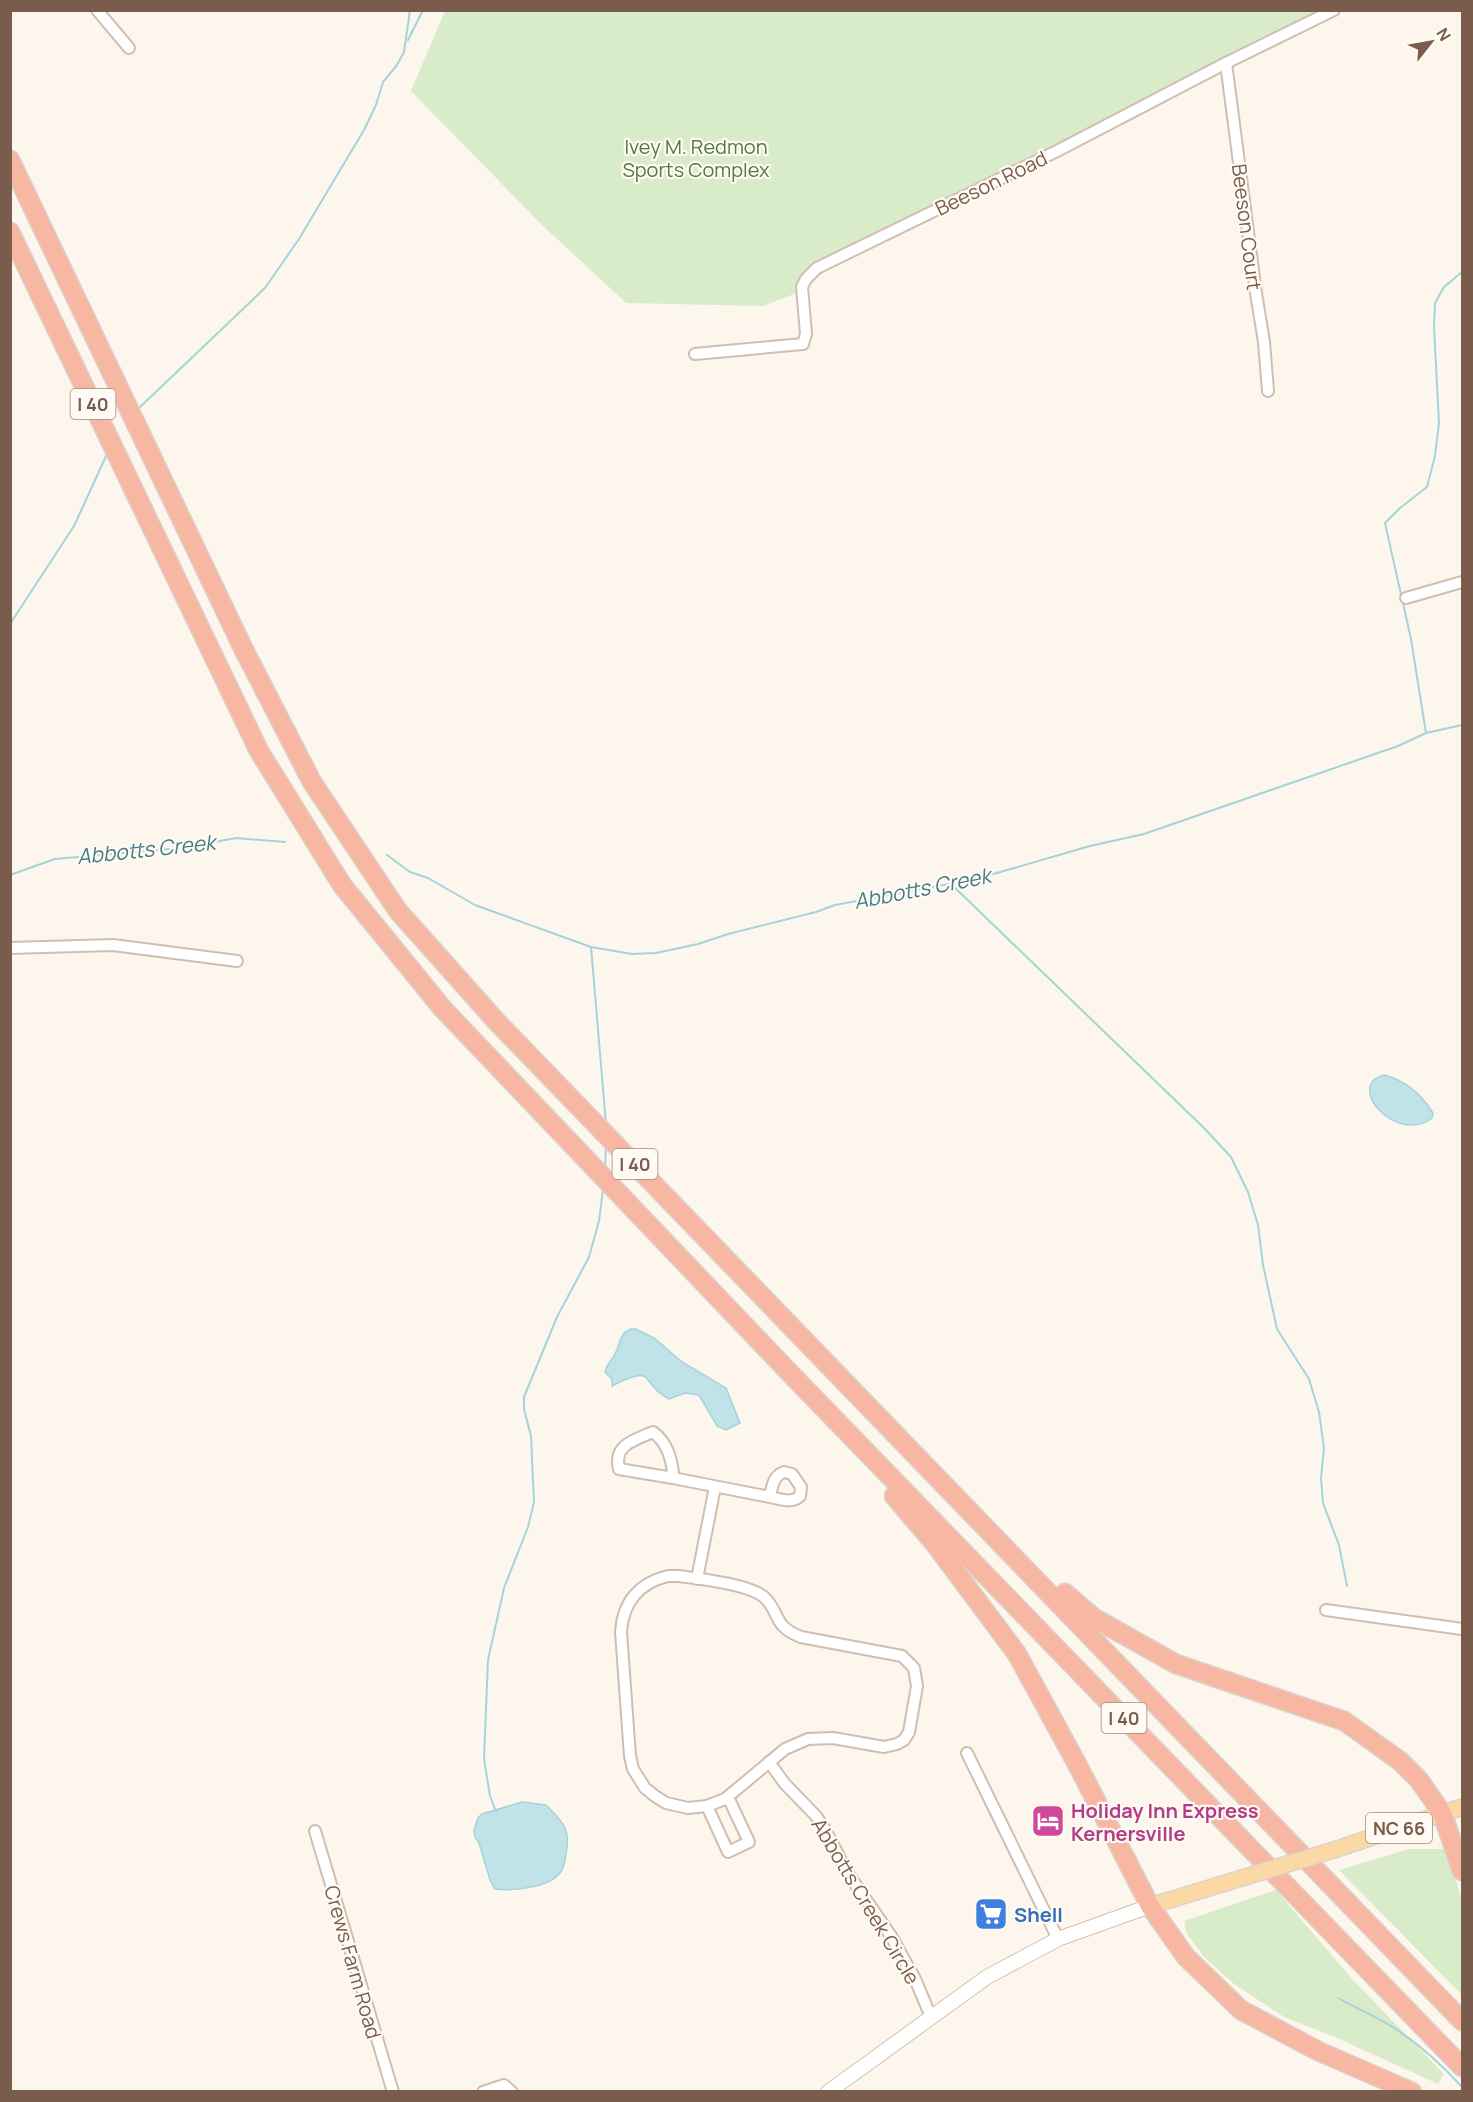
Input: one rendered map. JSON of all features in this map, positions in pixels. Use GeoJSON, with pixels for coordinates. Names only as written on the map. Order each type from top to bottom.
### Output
{"type":"FeatureCollection","features":[{"type":"Feature","properties":{"kind":"highway","name":"I 40"},"geometry":{"type":"LineString","coordinates":[[10,160],[243,648],[312,782],[398,911],[497,1022],[1462,2021]]}},
{"type":"Feature","properties":{"kind":"highway","name":"I 40"},"geometry":{"type":"LineString","coordinates":[[10,232],[259,751],[342,885],[443,1009],[786,1369],[1462,2067]]}},
{"type":"Feature","properties":{"kind":"highway"},"geometry":{"type":"LineString","coordinates":[[786,1369],[935,1544],[1017,1654],[1150,1906],[1186,1958],[1241,2010],[1318,2051],[1412,2091]]}},
{"type":"Feature","properties":{"kind":"highway"},"geometry":{"type":"LineString","coordinates":[[946,1485],[1023,1558],[1094,1618],[1176,1664],[1344,1721],[1400,1761],[1419,1780],[1442,1813],[1462,1871]]}},
{"type":"Feature","properties":{"kind":"main road","name":"NC 66"},"geometry":{"type":"LineString","coordinates":[[828,2091],[987,1977],[1058,1939],[1150,1906],[1337,1849],[1462,1807]]}},
{"type":"Feature","properties":{"kind":"street"},"geometry":{"type":"LineString","coordinates":[[97,10],[129,48]]}},
{"type":"Feature","properties":{"kind":"street","name":"Beeson Road"},"geometry":{"type":"LineString","coordinates":[[695,354],[803,344],[806,334],[802,287],[806,279],[817,268],[1046,156],[1334,10]]}},
{"type":"Feature","properties":{"kind":"street","name":"Beeson Court"},"geometry":{"type":"LineString","coordinates":[[1226,63],[1264,342],[1268,391]]}},
{"type":"Feature","properties":{"kind":"street"},"geometry":{"type":"LineString","coordinates":[[1406,598],[1462,582]]}},
{"type":"Feature","properties":{"kind":"street"},"geometry":{"type":"LineString","coordinates":[[10,948],[113,945],[237,961]]}},
{"type":"Feature","properties":{"kind":"street"},"geometry":{"type":"LineString","coordinates":[[673,1478],[673,1466],[667,1449],[653,1432],[631,1442],[618,1453],[619,1469],[770,1497]]}},
{"type":"Feature","properties":{"kind":"street"},"geometry":{"type":"LineString","coordinates":[[697,1579],[715,1487]]}},
{"type":"Feature","properties":{"kind":"street"},"geometry":{"type":"LineString","coordinates":[[668,1576],[697,1579],[750,1589],[766,1600],[781,1625],[792,1633],[898,1655],[909,1662],[916,1675],[917,1686],[909,1732],[904,1740],[884,1747],[833,1738],[808,1739],[785,1749],[728,1797],[707,1806],[688,1808],[666,1803],[645,1788],[633,1769],[630,1756],[621,1632],[625,1609],[638,1590],[647,1583],[668,1576]]}},
{"type":"Feature","properties":{"kind":"street"},"geometry":{"type":"LineString","coordinates":[[1326,1610],[1462,1629]]}},
{"type":"Feature","properties":{"kind":"street"},"geometry":{"type":"LineString","coordinates":[[968,1753],[1058,1939]]}},
{"type":"Feature","properties":{"kind":"street","name":"Abbotts Creek Circle"},"geometry":{"type":"LineString","coordinates":[[769,1762],[785,1784],[816,1816],[826,1831],[847,1872],[891,1936],[915,1980],[931,2017]]}},
{"type":"Feature","properties":{"kind":"street"},"geometry":{"type":"LineString","coordinates":[[707,1806],[728,1852],[749,1842],[728,1797]]}},
{"type":"Feature","properties":{"kind":"street","name":"Crews Farm Road"},"geometry":{"type":"LineString","coordinates":[[315,1831],[393,2091]]}},
{"type":"Feature","properties":{"kind":"street"},"geometry":{"type":"LineString","coordinates":[[483,2091],[504,2085],[512,2091]]}},
{"type":"Feature","properties":{"kind":"green space","name":"Ivey M. Redmon Sports Complex"},"geometry":{"type":"Polygon","coordinates":[[[445,11],[1334,11],[817,268],[802,291],[763,306],[626,303],[541,224],[411,91],[445,11]]]}},
{"type":"Feature","properties":{"kind":"green space"},"geometry":{"type":"Polygon","coordinates":[[[1409,1849],[1447,1849],[1462,1901],[1462,1995],[1339,1870],[1409,1849]]]}},
{"type":"Feature","properties":{"kind":"green space"},"geometry":{"type":"Polygon","coordinates":[[[1276,1890],[1354,1981],[1444,2074],[1438,2084],[1335,2037],[1284,2017],[1234,1984],[1204,1957],[1187,1934],[1184,1921],[1276,1890]]]}},
{"type":"Feature","properties":{"kind":"water"},"geometry":{"type":"Polygon","coordinates":[[[1384,1075],[1399,1080],[1418,1094],[1433,1113],[1432,1118],[1418,1124],[1404,1124],[1380,1111],[1372,1101],[1370,1090],[1373,1081],[1384,1075]]]}},
{"type":"Feature","properties":{"kind":"water"},"geometry":{"type":"Polygon","coordinates":[[[631,1329],[636,1329],[654,1338],[682,1362],[726,1388],[740,1423],[726,1430],[717,1426],[699,1395],[685,1393],[669,1399],[642,1376],[626,1379],[612,1386],[612,1379],[605,1372],[606,1369],[622,1336],[631,1329]]]}},
{"type":"Feature","properties":{"kind":"water"},"geometry":{"type":"Polygon","coordinates":[[[522,1802],[546,1805],[563,1824],[568,1839],[564,1865],[562,1871],[553,1879],[537,1886],[495,1889],[474,1830],[482,1814],[522,1802]]]}},
{"type":"Feature","properties":{"kind":"waterway"},"geometry":{"type":"LineString","coordinates":[[140,407],[265,288],[299,239],[364,130],[376,105],[383,82],[404,52],[410,10]]}},
{"type":"Feature","properties":{"kind":"waterway"},"geometry":{"type":"LineString","coordinates":[[408,40],[423,10]]}},
{"type":"Feature","properties":{"kind":"waterway"},"geometry":{"type":"LineString","coordinates":[[1426,733],[1411,639],[1385,523],[1427,487],[1435,456],[1439,423],[1435,303],[1444,287],[1462,272]]}},
{"type":"Feature","properties":{"kind":"waterway"},"geometry":{"type":"LineString","coordinates":[[10,624],[74,526],[107,454]]}},
{"type":"Feature","properties":{"kind":"waterway","name":"Abbotts Creek"},"geometry":{"type":"LineString","coordinates":[[387,855],[410,872],[428,878],[475,905],[591,947],[632,954],[656,953],[698,944],[835,905],[976,879],[1090,846],[1144,834],[1398,746],[1426,733],[1462,725]]}},
{"type":"Feature","properties":{"kind":"waterway","name":"Abbotts Creek"},"geometry":{"type":"LineString","coordinates":[[10,875],[55,859],[181,848],[236,838],[285,842]]}},
{"type":"Feature","properties":{"kind":"waterway"},"geometry":{"type":"LineString","coordinates":[[951,884],[1204,1128],[1231,1157],[1248,1192],[1258,1225],[1263,1265],[1277,1329],[1309,1379],[1319,1412],[1324,1448],[1321,1478],[1323,1503],[1339,1545],[1347,1586]]}},
{"type":"Feature","properties":{"kind":"waterway"},"geometry":{"type":"LineString","coordinates":[[591,947],[606,1124]]}},
{"type":"Feature","properties":{"kind":"waterway"},"geometry":{"type":"LineString","coordinates":[[605,1169],[606,1145]]}},
{"type":"Feature","properties":{"kind":"waterway"},"geometry":{"type":"LineString","coordinates":[[496,1812],[490,1796],[484,1759],[488,1660],[504,1588],[528,1527],[534,1502],[531,1436],[524,1409],[524,1397],[557,1317],[589,1257],[599,1221],[603,1189]]}},
{"type":"Feature","properties":{"kind":"waterway"},"geometry":{"type":"LineString","coordinates":[[1338,1998],[1405,2035],[1462,2087]]}},
{"type":"Feature","properties":{"kind":"place","name":"Holiday Inn Express Kernersville"},"geometry":{"type":"Point","coordinates":[1048,1821]}},
{"type":"Feature","properties":{"kind":"place","name":"Shell"},"geometry":{"type":"Point","coordinates":[991,1914]}}]}
